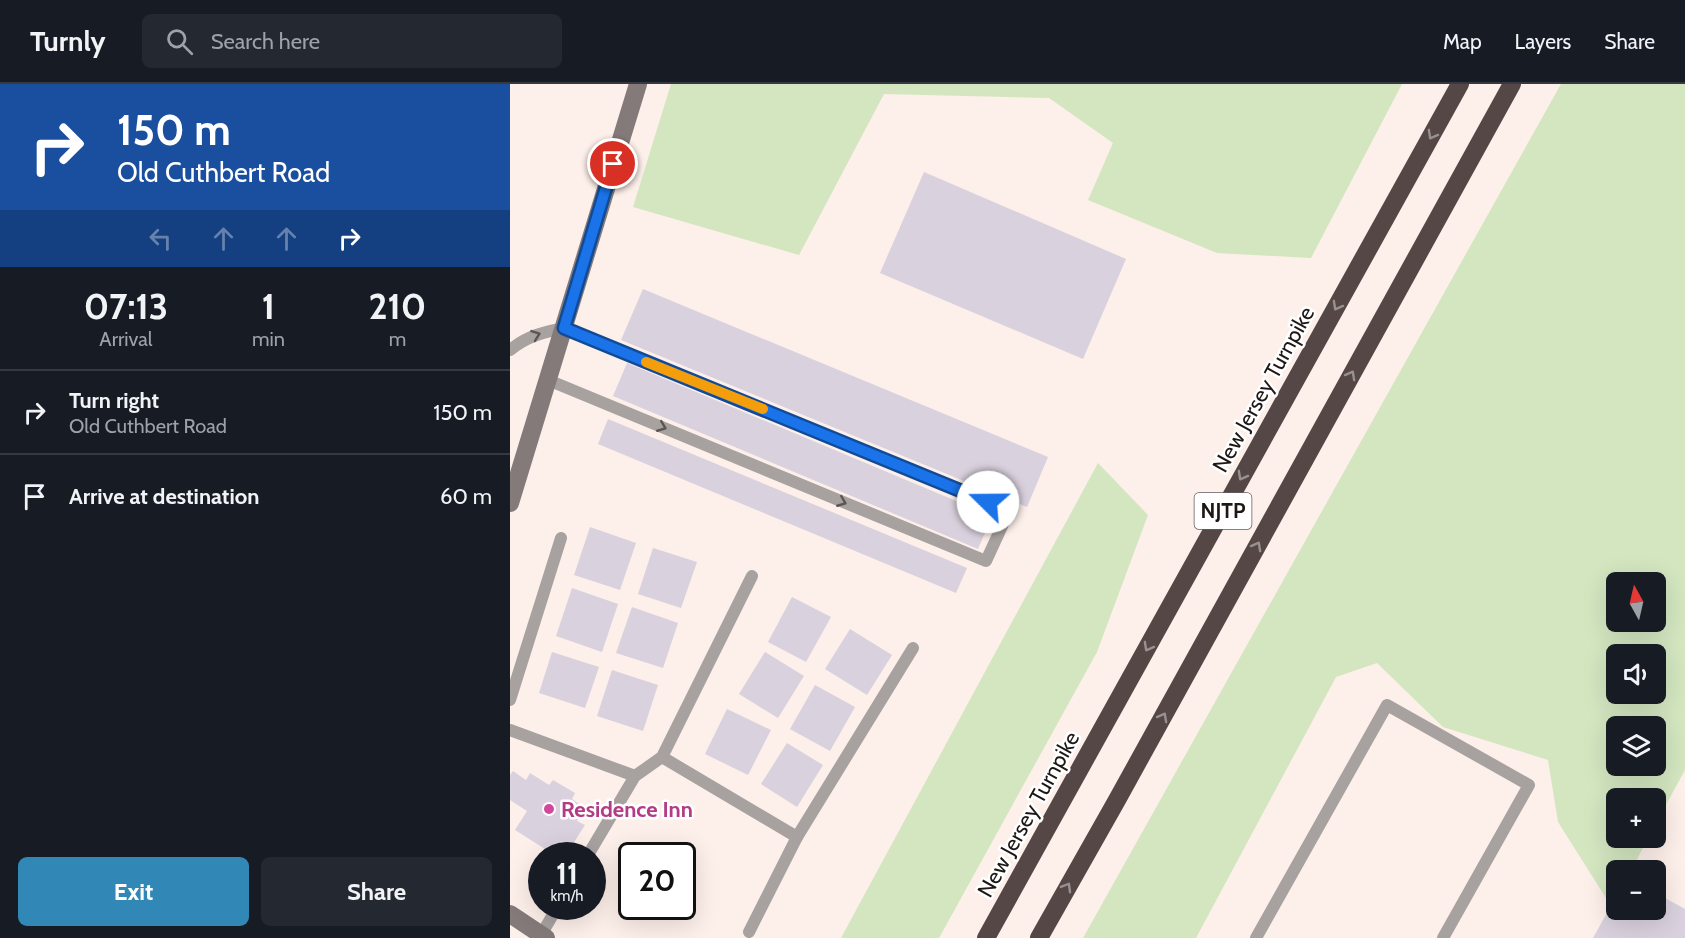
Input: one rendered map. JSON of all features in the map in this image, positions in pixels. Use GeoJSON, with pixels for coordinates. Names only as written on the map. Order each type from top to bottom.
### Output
{"type":"FeatureCollection","features":[{"type":"Feature","properties":{"kind":"highway","name":"New Jersey Turnpike"},"geometry":{"type":"LineString","coordinates":[[986,938],[1460,84]]}},
{"type":"Feature","properties":{"kind":"highway","name":"NJTP"},"geometry":{"type":"LineString","coordinates":[[1039,938],[1512,84]]}},
{"type":"Feature","properties":{"kind":"street"},"geometry":{"type":"LineString","coordinates":[[510,503],[638,84]]}},
{"type":"Feature","properties":{"kind":"street"},"geometry":{"type":"LineString","coordinates":[[510,914],[544,936]]}},
{"type":"Feature","properties":{"kind":"lane"},"geometry":{"type":"LineString","coordinates":[[510,350],[536,333],[564,328],[1009,511],[986,561],[548,380]]}},
{"type":"Feature","properties":{"kind":"lane"},"geometry":{"type":"LineString","coordinates":[[510,700],[561,538]]}},
{"type":"Feature","properties":{"kind":"lane"},"geometry":{"type":"LineString","coordinates":[[596,842],[635,776],[662,757],[752,576]]}},
{"type":"Feature","properties":{"kind":"lane"},"geometry":{"type":"LineString","coordinates":[[749,932],[797,837],[913,648]]}},
{"type":"Feature","properties":{"kind":"lane"},"geometry":{"type":"LineString","coordinates":[[1256,938],[1387,705],[1529,785],[1443,938]]}},
{"type":"Feature","properties":{"kind":"lane"},"geometry":{"type":"LineString","coordinates":[[510,730],[635,776]]}},
{"type":"Feature","properties":{"kind":"lane"},"geometry":{"type":"LineString","coordinates":[[662,757],[797,837]]}},
{"type":"Feature","properties":{"kind":"lane"},"geometry":{"type":"LineString","coordinates":[[544,936],[551,920]]}},
{"type":"Feature","properties":{"kind":"green space"},"geometry":{"type":"Polygon","coordinates":[[[671,84],[1402,84],[1311,258],[1217,253],[1088,200],[1113,143],[1049,98],[884,94],[799,255],[633,207],[671,84]]]}},
{"type":"Feature","properties":{"kind":"green space"},"geometry":{"type":"Polygon","coordinates":[[[1561,84],[1685,84],[1685,770],[1666,805],[1666,788],[1606,788],[1606,848],[1643,848],[1636,860],[1606,860],[1606,898],[1558,822],[1548,760],[1443,727],[1377,663],[1336,677],[1196,938],[1083,938],[1561,84]]]}},
{"type":"Feature","properties":{"kind":"green space"},"geometry":{"type":"Polygon","coordinates":[[[1098,463],[1148,515],[1097,652],[939,938],[841,938],[1098,463]]]}},
{"type":"Feature","properties":{"kind":"building"},"geometry":{"type":"Polygon","coordinates":[[[924,172],[1126,259],[1083,359],[880,273],[924,172]]]}},
{"type":"Feature","properties":{"kind":"building"},"geometry":{"type":"Polygon","coordinates":[[[643,289],[1048,457],[1027,507],[621,340],[643,289]]]}},
{"type":"Feature","properties":{"kind":"building"},"geometry":{"type":"Polygon","coordinates":[[[627,363],[992,516],[978,549],[613,396],[627,363]]]}},
{"type":"Feature","properties":{"kind":"building"},"geometry":{"type":"Polygon","coordinates":[[[608,419],[967,568],[956,593],[598,444],[608,419]]]}},
{"type":"Feature","properties":{"kind":"building"},"geometry":{"type":"Polygon","coordinates":[[[590,527],[636,543],[620,590],[574,575],[590,527]]]}},
{"type":"Feature","properties":{"kind":"building"},"geometry":{"type":"Polygon","coordinates":[[[653,548],[697,562],[681,608],[638,594],[653,548]]]}},
{"type":"Feature","properties":{"kind":"building"},"geometry":{"type":"Polygon","coordinates":[[[572,588],[618,604],[602,652],[556,636],[572,588]]]}},
{"type":"Feature","properties":{"kind":"building"},"geometry":{"type":"Polygon","coordinates":[[[792,597],[831,617],[806,662],[768,642],[792,597]]]}},
{"type":"Feature","properties":{"kind":"building"},"geometry":{"type":"Polygon","coordinates":[[[632,607],[678,623],[663,668],[616,653],[632,607]]]}},
{"type":"Feature","properties":{"kind":"building"},"geometry":{"type":"Polygon","coordinates":[[[850,629],[892,655],[867,695],[825,669],[850,629]]]}},
{"type":"Feature","properties":{"kind":"building"},"geometry":{"type":"Polygon","coordinates":[[[552,652],[599,667],[585,708],[539,693],[552,652]]]}},
{"type":"Feature","properties":{"kind":"building"},"geometry":{"type":"Polygon","coordinates":[[[765,652],[804,676],[778,718],[739,694],[765,652]]]}},
{"type":"Feature","properties":{"kind":"building"},"geometry":{"type":"Polygon","coordinates":[[[612,670],[658,685],[643,731],[597,716],[612,670]]]}},
{"type":"Feature","properties":{"kind":"building"},"geometry":{"type":"Polygon","coordinates":[[[815,685],[855,707],[830,751],[790,729],[815,685]]]}},
{"type":"Feature","properties":{"kind":"building"},"geometry":{"type":"Polygon","coordinates":[[[727,709],[771,730],[748,775],[705,754],[727,709]]]}},
{"type":"Feature","properties":{"kind":"building"},"geometry":{"type":"Polygon","coordinates":[[[787,743],[823,765],[797,807],[761,784],[787,743]]]}},
{"type":"Feature","properties":{"kind":"building"},"geometry":{"type":"Polygon","coordinates":[[[513,771],[526,780],[530,773],[549,785],[553,780],[575,793],[572,799],[585,808],[577,821],[585,825],[574,842],[534,842],[515,830],[527,811],[510,800],[510,775],[513,771]]]}},
{"type":"Feature","properties":{"kind":"building"},"geometry":{"type":"Polygon","coordinates":[[[1666,899],[1685,909],[1685,938],[1593,938],[1606,915],[1606,920],[1666,920],[1666,899]]]}},
{"type":"Feature","properties":{"kind":"slow traffic"},"geometry":{"type":"LineString","coordinates":[[646,362],[763,409]]}},
{"type":"Feature","properties":{"kind":"place","name":"Residence Inn"},"geometry":{"type":"Point","coordinates":[549,809]}},
{"type":"Feature","properties":{"kind":"route"},"geometry":{"type":"LineString","coordinates":[[613,164],[564,328],[988,502]]}}]}
